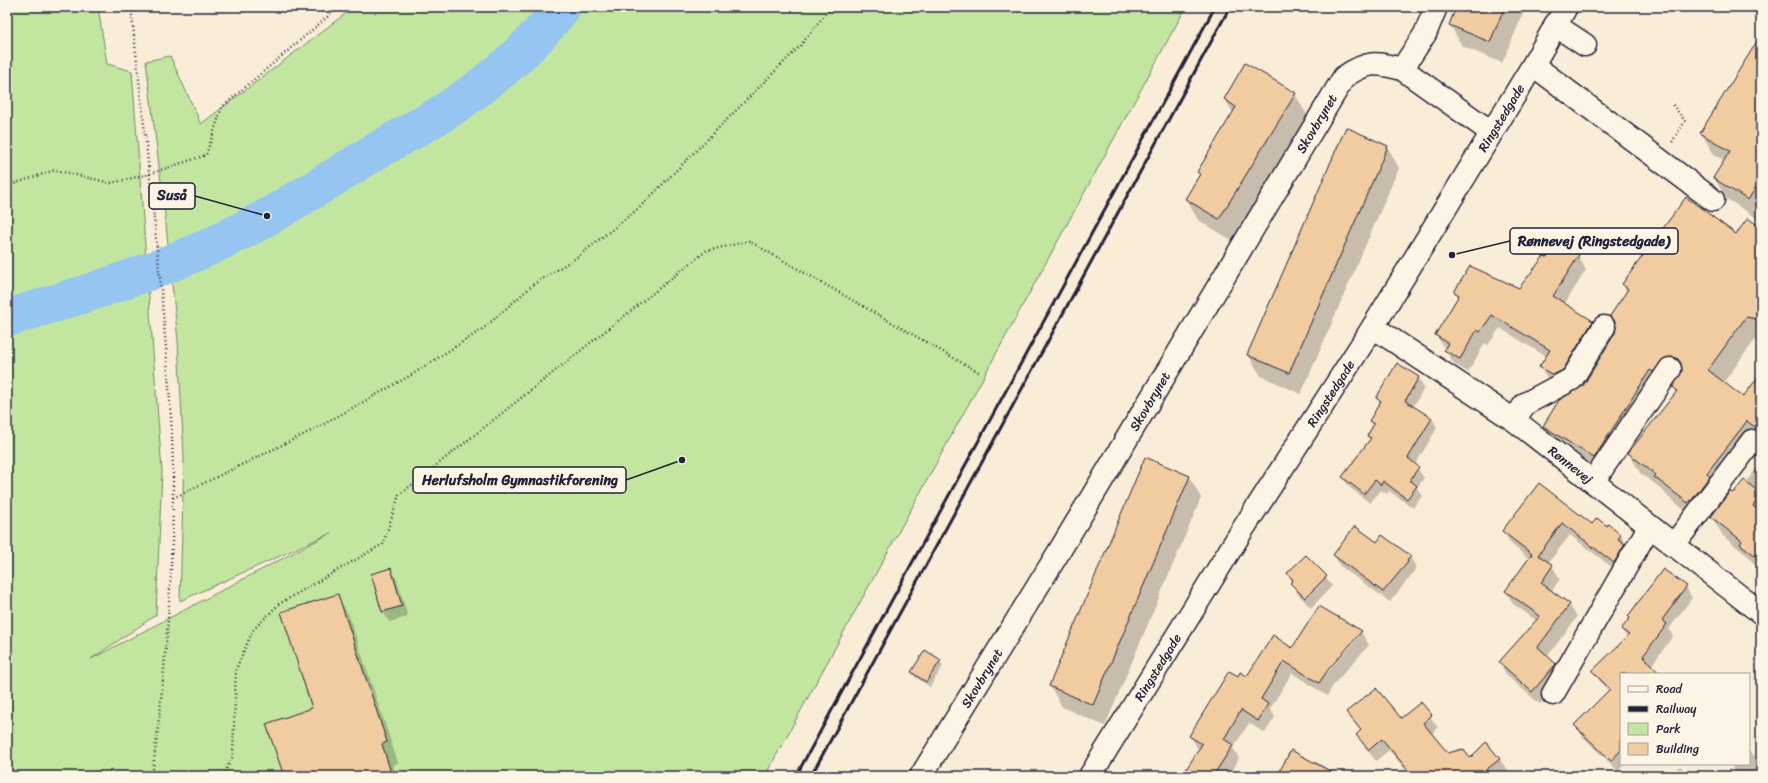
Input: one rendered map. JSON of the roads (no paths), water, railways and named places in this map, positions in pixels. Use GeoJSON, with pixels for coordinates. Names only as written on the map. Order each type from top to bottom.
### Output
{"type":"FeatureCollection","features":[{"type":"Feature","properties":{"kind":"street"},"geometry":{"type":"LineString","coordinates":[[1402,69],[1425,34],[1436,7]]}},
{"type":"Feature","properties":{"kind":"street"},"geometry":{"type":"LineString","coordinates":[[1561,16],[1585,45]]}},
{"type":"Feature","properties":{"kind":"street","name":"Ringstedgade"},"geometry":{"type":"LineString","coordinates":[[1090,776],[1243,529],[1373,327],[1533,65],[1561,16]]}},
{"type":"Feature","properties":{"kind":"street","name":"Skovbrynet"},"geometry":{"type":"LineString","coordinates":[[921,776],[1057,555],[1344,77],[1356,69],[1370,64],[1386,65],[1402,69],[1491,132]]}},
{"type":"Feature","properties":{"kind":"street"},"geometry":{"type":"LineString","coordinates":[[1533,65],[1714,200]]}},
{"type":"Feature","properties":{"kind":"street","name":"Rønnevej"},"geometry":{"type":"LineString","coordinates":[[1373,327],[1514,420],[1673,546],[1761,613]]}},
{"type":"Feature","properties":{"kind":"street"},"geometry":{"type":"LineString","coordinates":[[1514,420],[1525,404],[1572,379],[1604,327]]}},
{"type":"Feature","properties":{"kind":"street"},"geometry":{"type":"LineString","coordinates":[[1592,482],[1670,369]]}},
{"type":"Feature","properties":{"kind":"street"},"geometry":{"type":"LineString","coordinates":[[1673,546],[1752,441]]}},
{"type":"Feature","properties":{"kind":"street"},"geometry":{"type":"LineString","coordinates":[[1553,694],[1649,527]]}},
{"type":"Feature","properties":{"kind":"waterway"},"geometry":{"type":"LineString","coordinates":[[7,318],[130,279],[202,250],[248,228],[458,103],[514,59],[527,47],[562,7]]}},
{"type":"Feature","properties":{"kind":"railway"},"geometry":{"type":"LineString","coordinates":[[796,776],[1215,7]]}},
{"type":"Feature","properties":{"kind":"railway"},"geometry":{"type":"LineString","coordinates":[[811,776],[1230,7]]}},
{"type":"Feature","properties":{"kind":"place","name":"Suså"},"geometry":{"type":"Point","coordinates":[267,216]}},
{"type":"Feature","properties":{"kind":"place","name":"Rønnevej (Ringstedgade)"},"geometry":{"type":"Point","coordinates":[1452,255]}},
{"type":"Feature","properties":{"kind":"place","name":"Herlufsholm Gymnastikforening"},"geometry":{"type":"Point","coordinates":[682,460]}}]}
